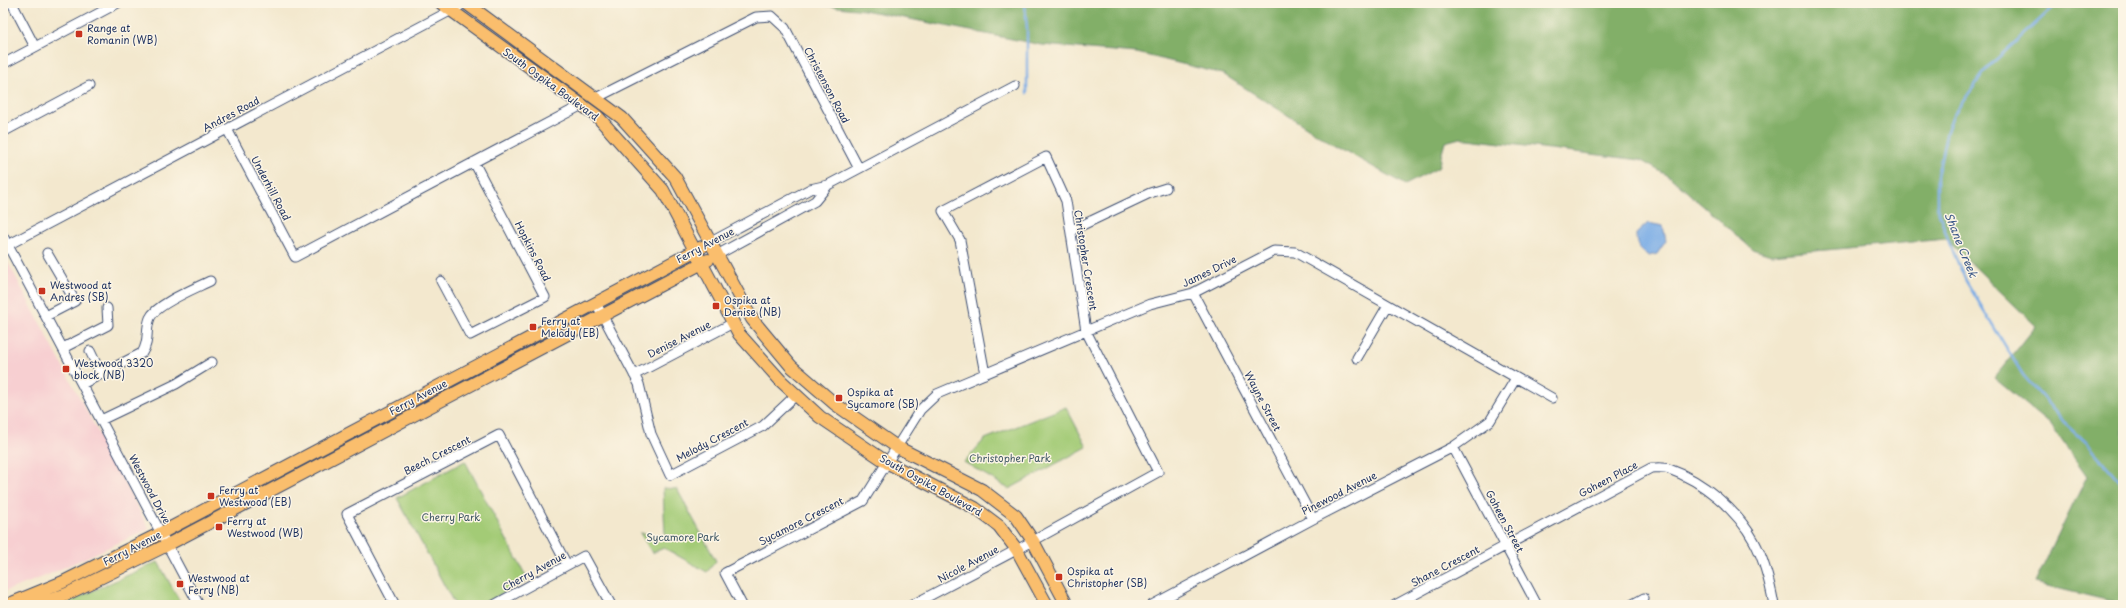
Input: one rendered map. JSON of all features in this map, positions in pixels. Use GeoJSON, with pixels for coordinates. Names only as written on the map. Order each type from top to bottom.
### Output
{"type":"FeatureCollection","features":[{"type":"Feature","properties":{"kind":"main road","name":"South Ospika Boulevard"},"geometry":{"type":"LineString","coordinates":[[441,3],[597,116],[664,190],[739,334],[781,381],[820,417],[888,463],[975,508],[999,526],[1017,550],[1047,605]]}},
{"type":"Feature","properties":{"kind":"main road","name":"South Ospika Boulevard"},"geometry":{"type":"LineString","coordinates":[[465,3],[622,118],[675,177],[752,319],[791,366],[835,404],[897,447],[982,490],[1016,516],[1033,541],[1067,605]]}},
{"type":"Feature","properties":{"kind":"main road","name":"Ferry Avenue"},"geometry":{"type":"LineString","coordinates":[[7,605],[63,582],[161,533],[710,242]]}},
{"type":"Feature","properties":{"kind":"main road","name":"Ferry Avenue"},"geometry":{"type":"LineString","coordinates":[[37,605],[69,593],[167,545],[602,314],[717,255]]}},
{"type":"Feature","properties":{"kind":"street"},"geometry":{"type":"LineString","coordinates":[[12,3],[35,47]]}},
{"type":"Feature","properties":{"kind":"street"},"geometry":{"type":"LineString","coordinates":[[3,64],[118,3]]}},
{"type":"Feature","properties":{"kind":"street","name":"Andres Road"},"geometry":{"type":"LineString","coordinates":[[8,245],[465,3]]}},
{"type":"Feature","properties":{"kind":"street","name":"Christenson Road"},"geometry":{"type":"LineString","coordinates":[[596,98],[756,17],[772,16],[785,28],[858,167]]}},
{"type":"Feature","properties":{"kind":"street"},"geometry":{"type":"LineString","coordinates":[[3,132],[89,86]]}},
{"type":"Feature","properties":{"kind":"street","name":"Ferry Avenue"},"geometry":{"type":"LineString","coordinates":[[710,242],[810,189],[828,185],[858,167],[1015,86]]}},
{"type":"Feature","properties":{"kind":"street"},"geometry":{"type":"LineString","coordinates":[[474,162],[582,105]]}},
{"type":"Feature","properties":{"kind":"street","name":"Underhill Road"},"geometry":{"type":"LineString","coordinates":[[227,129],[295,257],[474,162]]}},
{"type":"Feature","properties":{"kind":"street","name":"Christopher Crescent"},"geometry":{"type":"LineString","coordinates":[[985,374],[960,240],[943,211],[1046,157],[1066,201],[1072,230],[1086,331],[1158,472],[1033,541]]}},
{"type":"Feature","properties":{"kind":"street","name":"Hopkins Road"},"geometry":{"type":"LineString","coordinates":[[441,281],[470,335],[545,297],[474,162]]}},
{"type":"Feature","properties":{"kind":"street","name":"Ferry Avenue"},"geometry":{"type":"LineString","coordinates":[[717,255],[815,201],[828,185]]}},
{"type":"Feature","properties":{"kind":"street"},"geometry":{"type":"LineString","coordinates":[[1072,230],[1150,193],[1166,188]]}},
{"type":"Feature","properties":{"kind":"street","name":"Westwood Drive"},"geometry":{"type":"LineString","coordinates":[[3,236],[199,605]]}},
{"type":"Feature","properties":{"kind":"street","name":"James Drive"},"geometry":{"type":"LineString","coordinates":[[897,447],[920,410],[937,394],[1150,304],[1193,293],[1274,251],[1295,252],[1552,398]]}},
{"type":"Feature","properties":{"kind":"street"},"geometry":{"type":"LineString","coordinates":[[46,316],[75,301],[47,253]]}},
{"type":"Feature","properties":{"kind":"street"},"geometry":{"type":"LineString","coordinates":[[82,384],[142,353],[147,345],[148,325],[151,316],[160,308],[210,281]]}},
{"type":"Feature","properties":{"kind":"street","name":"Wayne Street"},"geometry":{"type":"LineString","coordinates":[[1193,293],[1313,519]]}},
{"type":"Feature","properties":{"kind":"street","name":"Melody Crescent"},"geometry":{"type":"LineString","coordinates":[[596,303],[639,384],[651,434],[670,475],[763,426],[796,395]]}},
{"type":"Feature","properties":{"kind":"street"},"geometry":{"type":"LineString","coordinates":[[1357,358],[1388,305]]}},
{"type":"Feature","properties":{"kind":"street"},"geometry":{"type":"LineString","coordinates":[[63,348],[108,325],[107,308]]}},
{"type":"Feature","properties":{"kind":"street","name":"Denise Avenue"},"geometry":{"type":"LineString","coordinates":[[634,375],[734,323]]}},
{"type":"Feature","properties":{"kind":"street"},"geometry":{"type":"LineString","coordinates":[[90,351],[101,374]]}},
{"type":"Feature","properties":{"kind":"street"},"geometry":{"type":"LineString","coordinates":[[101,420],[176,384],[212,362]]}},
{"type":"Feature","properties":{"kind":"street","name":"Pinewood Avenue"},"geometry":{"type":"LineString","coordinates":[[1152,605],[1313,519],[1453,447],[1490,421],[1516,378]]}},
{"type":"Feature","properties":{"kind":"street","name":"Beech Crescent"},"geometry":{"type":"LineString","coordinates":[[395,605],[347,514],[499,435],[567,565]]}},
{"type":"Feature","properties":{"kind":"street","name":"Sycamore Crescent"},"geometry":{"type":"LineString","coordinates":[[742,605],[725,573],[863,501],[897,447]]}},
{"type":"Feature","properties":{"kind":"street","name":"Goheen Street"},"geometry":{"type":"LineString","coordinates":[[1453,447],[1537,605]]}},
{"type":"Feature","properties":{"kind":"street","name":"Goheen Place"},"geometry":{"type":"LineString","coordinates":[[1506,546],[1651,468],[1668,468],[1699,484],[1733,512],[1754,541],[1770,581],[1774,605]]}},
{"type":"Feature","properties":{"kind":"street","name":"Nicole Avenue"},"geometry":{"type":"LineString","coordinates":[[912,605],[1033,541]]}},
{"type":"Feature","properties":{"kind":"street","name":"Shane Crescent"},"geometry":{"type":"LineString","coordinates":[[1395,605],[1506,546]]}},
{"type":"Feature","properties":{"kind":"street","name":"Cherry Avenue"},"geometry":{"type":"LineString","coordinates":[[494,605],[584,556],[611,605]]}},
{"type":"Feature","properties":{"kind":"street"},"geometry":{"type":"LineString","coordinates":[[1631,605],[1644,598]]}},
{"type":"Feature","properties":{"kind":"shaded area"},"geometry":{"type":"Polygon","coordinates":[[[3,253],[149,529],[43,577],[3,592],[3,253]]]}},
{"type":"Feature","properties":{"kind":"green space"},"geometry":{"type":"Polygon","coordinates":[[[803,3],[2123,3],[2123,604],[2035,583],[2087,476],[2050,424],[1994,378],[2036,326],[1946,239],[1771,255],[1752,249],[1670,177],[1640,160],[1460,138],[1445,142],[1438,168],[1405,185],[1333,144],[1223,74],[1137,53],[1042,45],[864,10],[803,3]]]}},
{"type":"Feature","properties":{"kind":"green space","name":"Christopher Park"},"geometry":{"type":"Polygon","coordinates":[[[1066,407],[1087,447],[1009,489],[964,462],[985,439],[1066,407]]]}},
{"type":"Feature","properties":{"kind":"green space","name":"Cherry Park"},"geometry":{"type":"Polygon","coordinates":[[[465,461],[528,580],[481,605],[455,605],[397,498],[465,461]]]}},
{"type":"Feature","properties":{"kind":"green space","name":"Sycamore Park"},"geometry":{"type":"Polygon","coordinates":[[[663,488],[677,489],[716,561],[707,572],[664,548],[652,553],[640,533],[665,536],[663,488]]]}},
{"type":"Feature","properties":{"kind":"green space"},"geometry":{"type":"Polygon","coordinates":[[[158,562],[182,605],[60,605],[158,562]]]}},
{"type":"Feature","properties":{"kind":"water"},"geometry":{"type":"Polygon","coordinates":[[[1648,223],[1663,226],[1666,241],[1657,254],[1649,256],[1639,247],[1636,234],[1648,223]]]}},
{"type":"Feature","properties":{"kind":"waterway"},"geometry":{"type":"LineString","coordinates":[[1025,3],[1027,29],[1027,93]]}},
{"type":"Feature","properties":{"kind":"waterway","name":"Shane Creek"},"geometry":{"type":"LineString","coordinates":[[2058,3],[1989,66],[1953,115],[1947,131],[1937,176],[1937,207],[1950,245],[1966,281],[2023,375],[2064,422],[2087,443],[2123,485]]}},
{"type":"Feature","properties":{"kind":"place","name":"Range at Romanin (WB)"},"geometry":{"type":"Point","coordinates":[79,34]}},
{"type":"Feature","properties":{"kind":"place","name":"Westwood at Andres (SB)"},"geometry":{"type":"Point","coordinates":[42,291]}},
{"type":"Feature","properties":{"kind":"place","name":"Ospika at Denise (NB)"},"geometry":{"type":"Point","coordinates":[716,306]}},
{"type":"Feature","properties":{"kind":"place","name":"Ferry at Melody (EB)"},"geometry":{"type":"Point","coordinates":[533,327]}},
{"type":"Feature","properties":{"kind":"place","name":"Westwood 3320 block (NB)"},"geometry":{"type":"Point","coordinates":[66,369]}},
{"type":"Feature","properties":{"kind":"place","name":"Ospika at Sycamore (SB)"},"geometry":{"type":"Point","coordinates":[839,398]}},
{"type":"Feature","properties":{"kind":"place","name":"Ferry at Westwood (EB)"},"geometry":{"type":"Point","coordinates":[211,496]}},
{"type":"Feature","properties":{"kind":"place","name":"Ferry at Westwood (WB)"},"geometry":{"type":"Point","coordinates":[219,527]}},
{"type":"Feature","properties":{"kind":"place","name":"Ospika at Christopher (SB)"},"geometry":{"type":"Point","coordinates":[1059,577]}},
{"type":"Feature","properties":{"kind":"place","name":"Westwood at Ferry (NB)"},"geometry":{"type":"Point","coordinates":[180,584]}}]}
